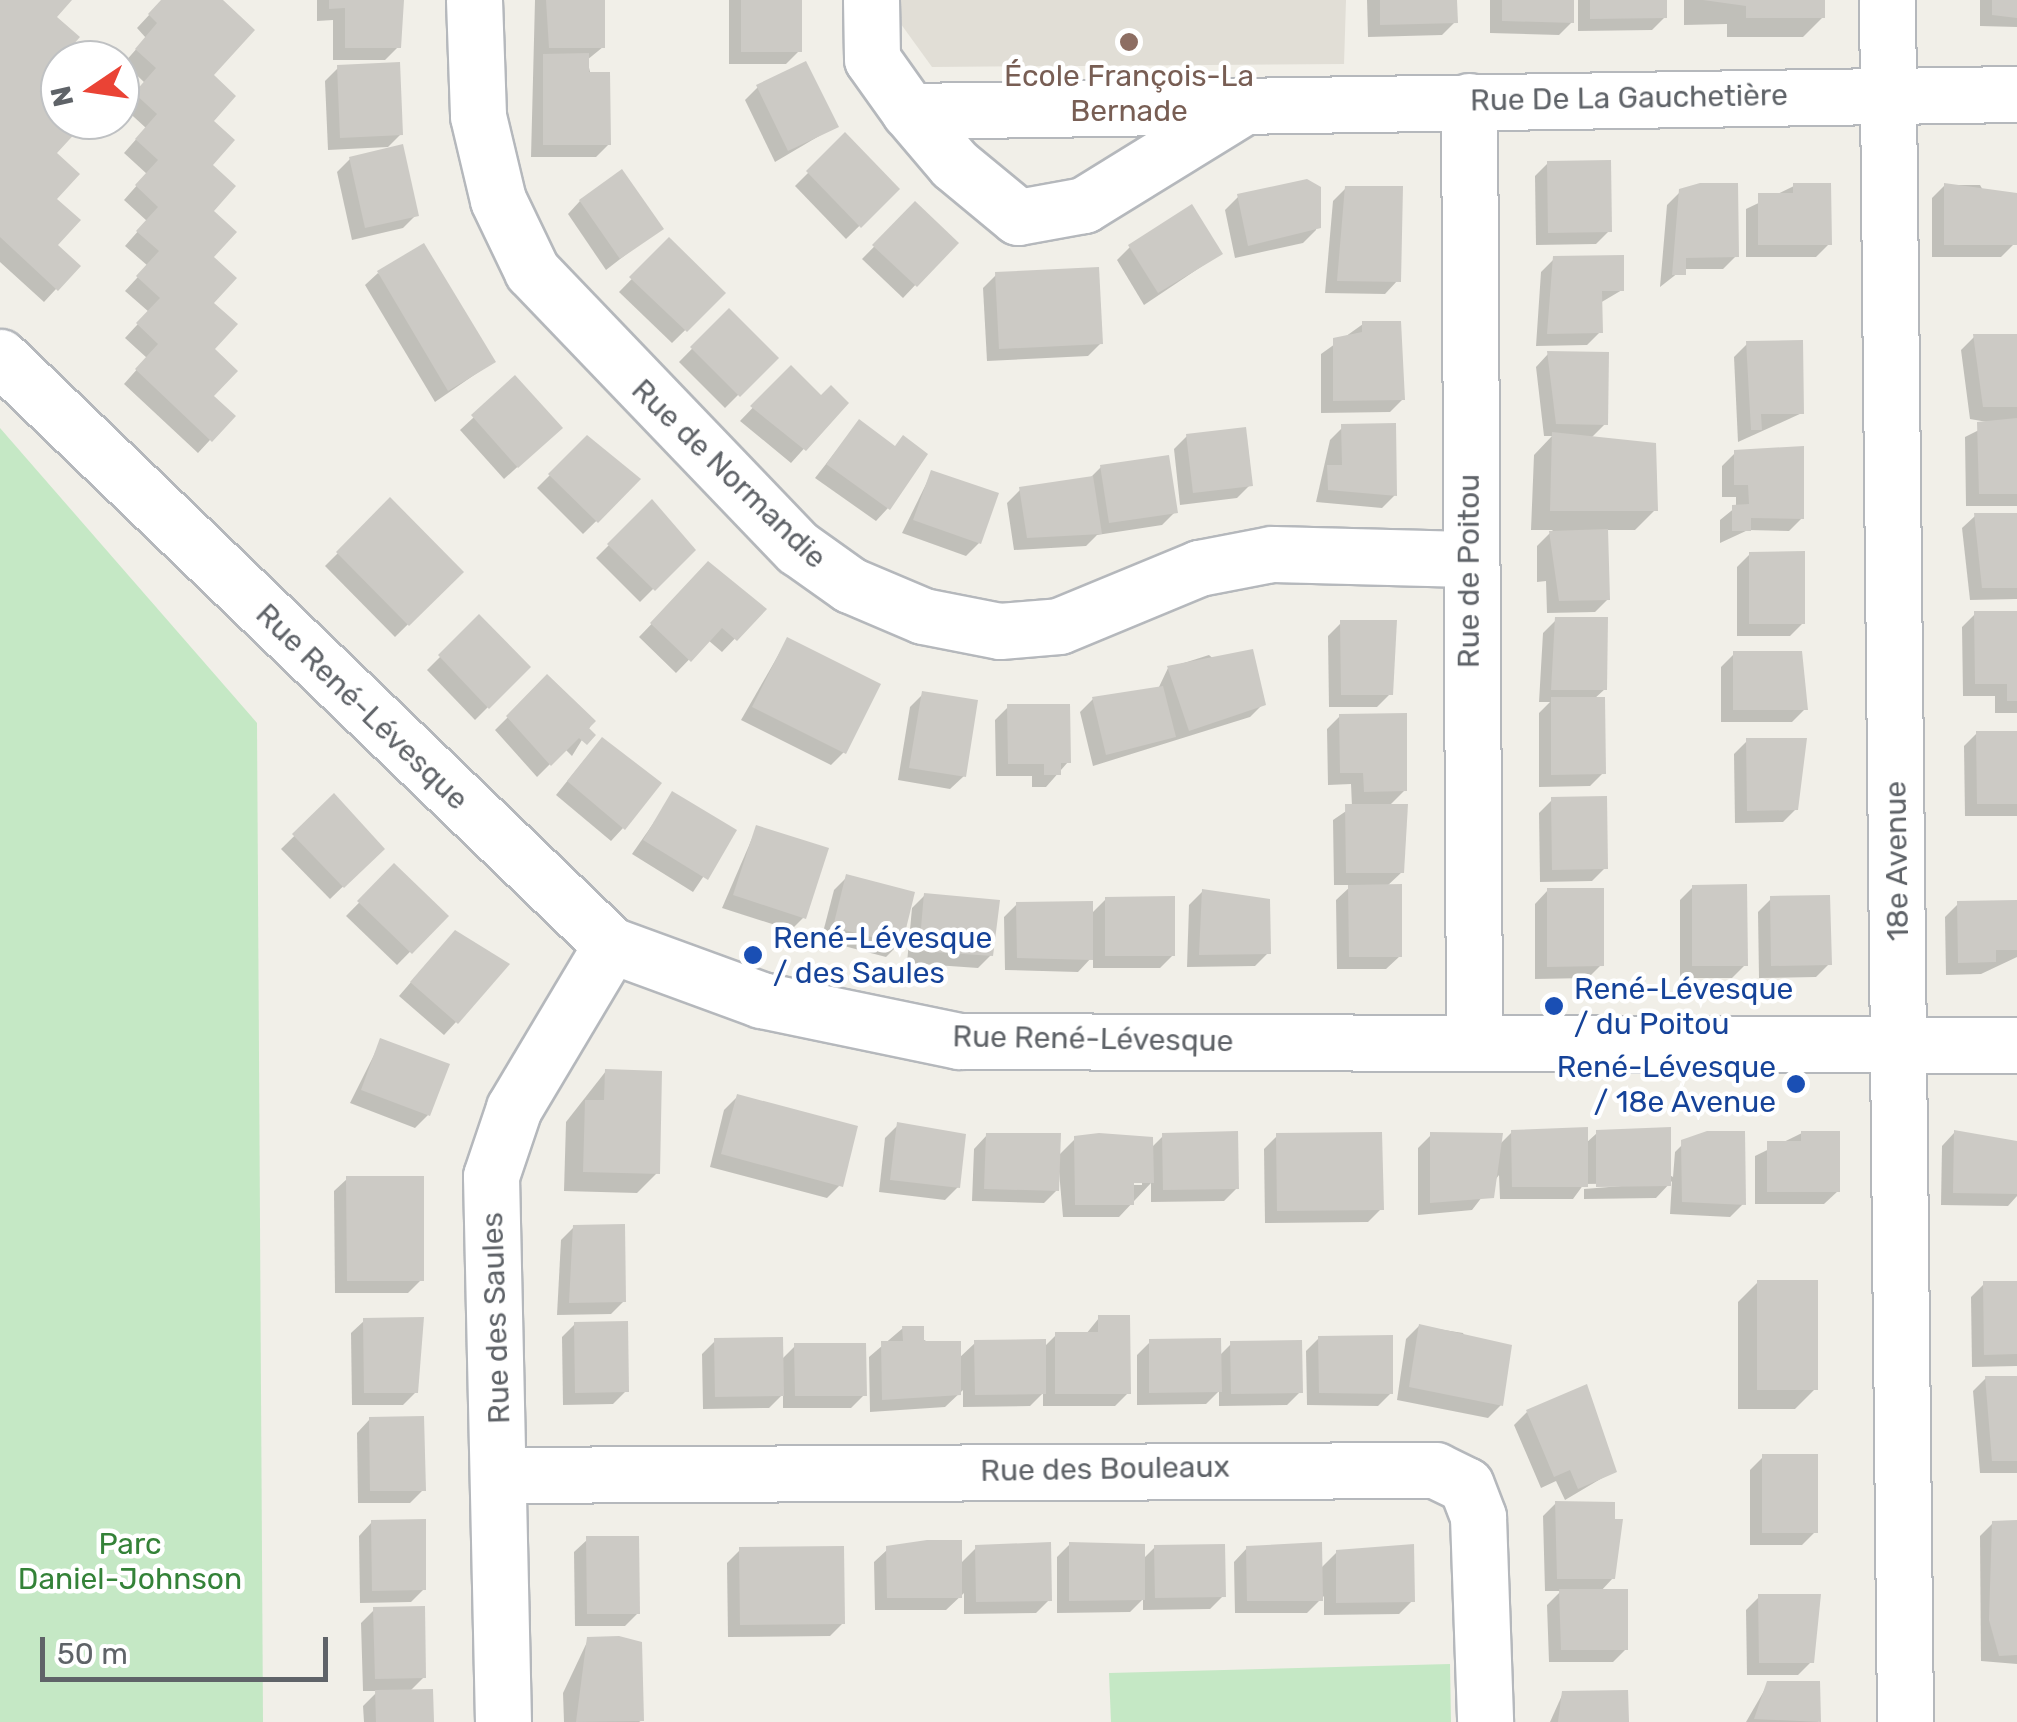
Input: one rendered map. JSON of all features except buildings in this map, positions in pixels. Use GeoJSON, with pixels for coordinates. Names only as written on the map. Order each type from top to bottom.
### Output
{"type":"FeatureCollection","features":[{"type":"Feature","properties":{"kind":"street","name":"Rue de Normandie"},"geometry":{"type":"LineString","coordinates":[[474,0],[478,116],[498,200],[532,271],[798,548],[850,585],[924,616],[1000,631],[1060,626],[1200,568],[1272,554],[1468,559]]}},
{"type":"Feature","properties":{"kind":"street"},"geometry":{"type":"LineString","coordinates":[[871,0],[872,59],[909,111]]}},
{"type":"Feature","properties":{"kind":"street","name":"18e Avenue"},"geometry":{"type":"LineString","coordinates":[[1887,0],[1905,1722]]}},
{"type":"Feature","properties":{"kind":"street","name":"Rue De La Gauchetière"},"geometry":{"type":"LineString","coordinates":[[909,111],[2017,94]]}},
{"type":"Feature","properties":{"kind":"street","name":"Rue de Poitou"},"geometry":{"type":"LineString","coordinates":[[1469,101],[1468,559],[1474,1040]]}},
{"type":"Feature","properties":{"kind":"street","name":"Rue De La Gauchetière"},"geometry":{"type":"LineString","coordinates":[[909,111],[954,164],[1018,217],[1084,205],[1241,108]]}},
{"type":"Feature","properties":{"kind":"street","name":"Rue René-Lévesque"},"geometry":{"type":"LineString","coordinates":[[0,357],[611,945],[761,1000],[959,1041],[2017,1045]]}},
{"type":"Feature","properties":{"kind":"street","name":"Rue des Saules"},"geometry":{"type":"LineString","coordinates":[[503,1722],[501,1475],[491,1176],[514,1108],[611,945]]}},
{"type":"Feature","properties":{"kind":"street","name":"Rue des Bouleaux"},"geometry":{"type":"LineString","coordinates":[[501,1475],[1435,1470],[1466,1485],[1478,1517],[1484,1722]]}},
{"type":"Feature","properties":{"kind":"shaded area","name":"École François-La Bernade"},"geometry":{"type":"Polygon","coordinates":[[[898,0],[1346,0],[1344,64],[932,67],[898,20],[898,0]]]}},
{"type":"Feature","properties":{"kind":"green space","name":"Parc Daniel-Johnson"},"geometry":{"type":"Polygon","coordinates":[[[0,428],[257,723],[263,1722],[0,1722],[0,428]]]}},
{"type":"Feature","properties":{"kind":"green space"},"geometry":{"type":"Polygon","coordinates":[[[1450,1664],[1451,1722],[1111,1722],[1109,1673],[1450,1664]]]}},
{"type":"Feature","properties":{"kind":"place","name":"École François-La Bernade"},"geometry":{"type":"Point","coordinates":[1129,42]}},
{"type":"Feature","properties":{"kind":"place","name":"René-Lévesque / des Saules"},"geometry":{"type":"Point","coordinates":[753,955]}},
{"type":"Feature","properties":{"kind":"place","name":"René-Lévesque / du Poitou"},"geometry":{"type":"Point","coordinates":[1554,1006]}},
{"type":"Feature","properties":{"kind":"place","name":"René-Lévesque / 18e Avenue"},"geometry":{"type":"Point","coordinates":[1796,1084]}}]}
